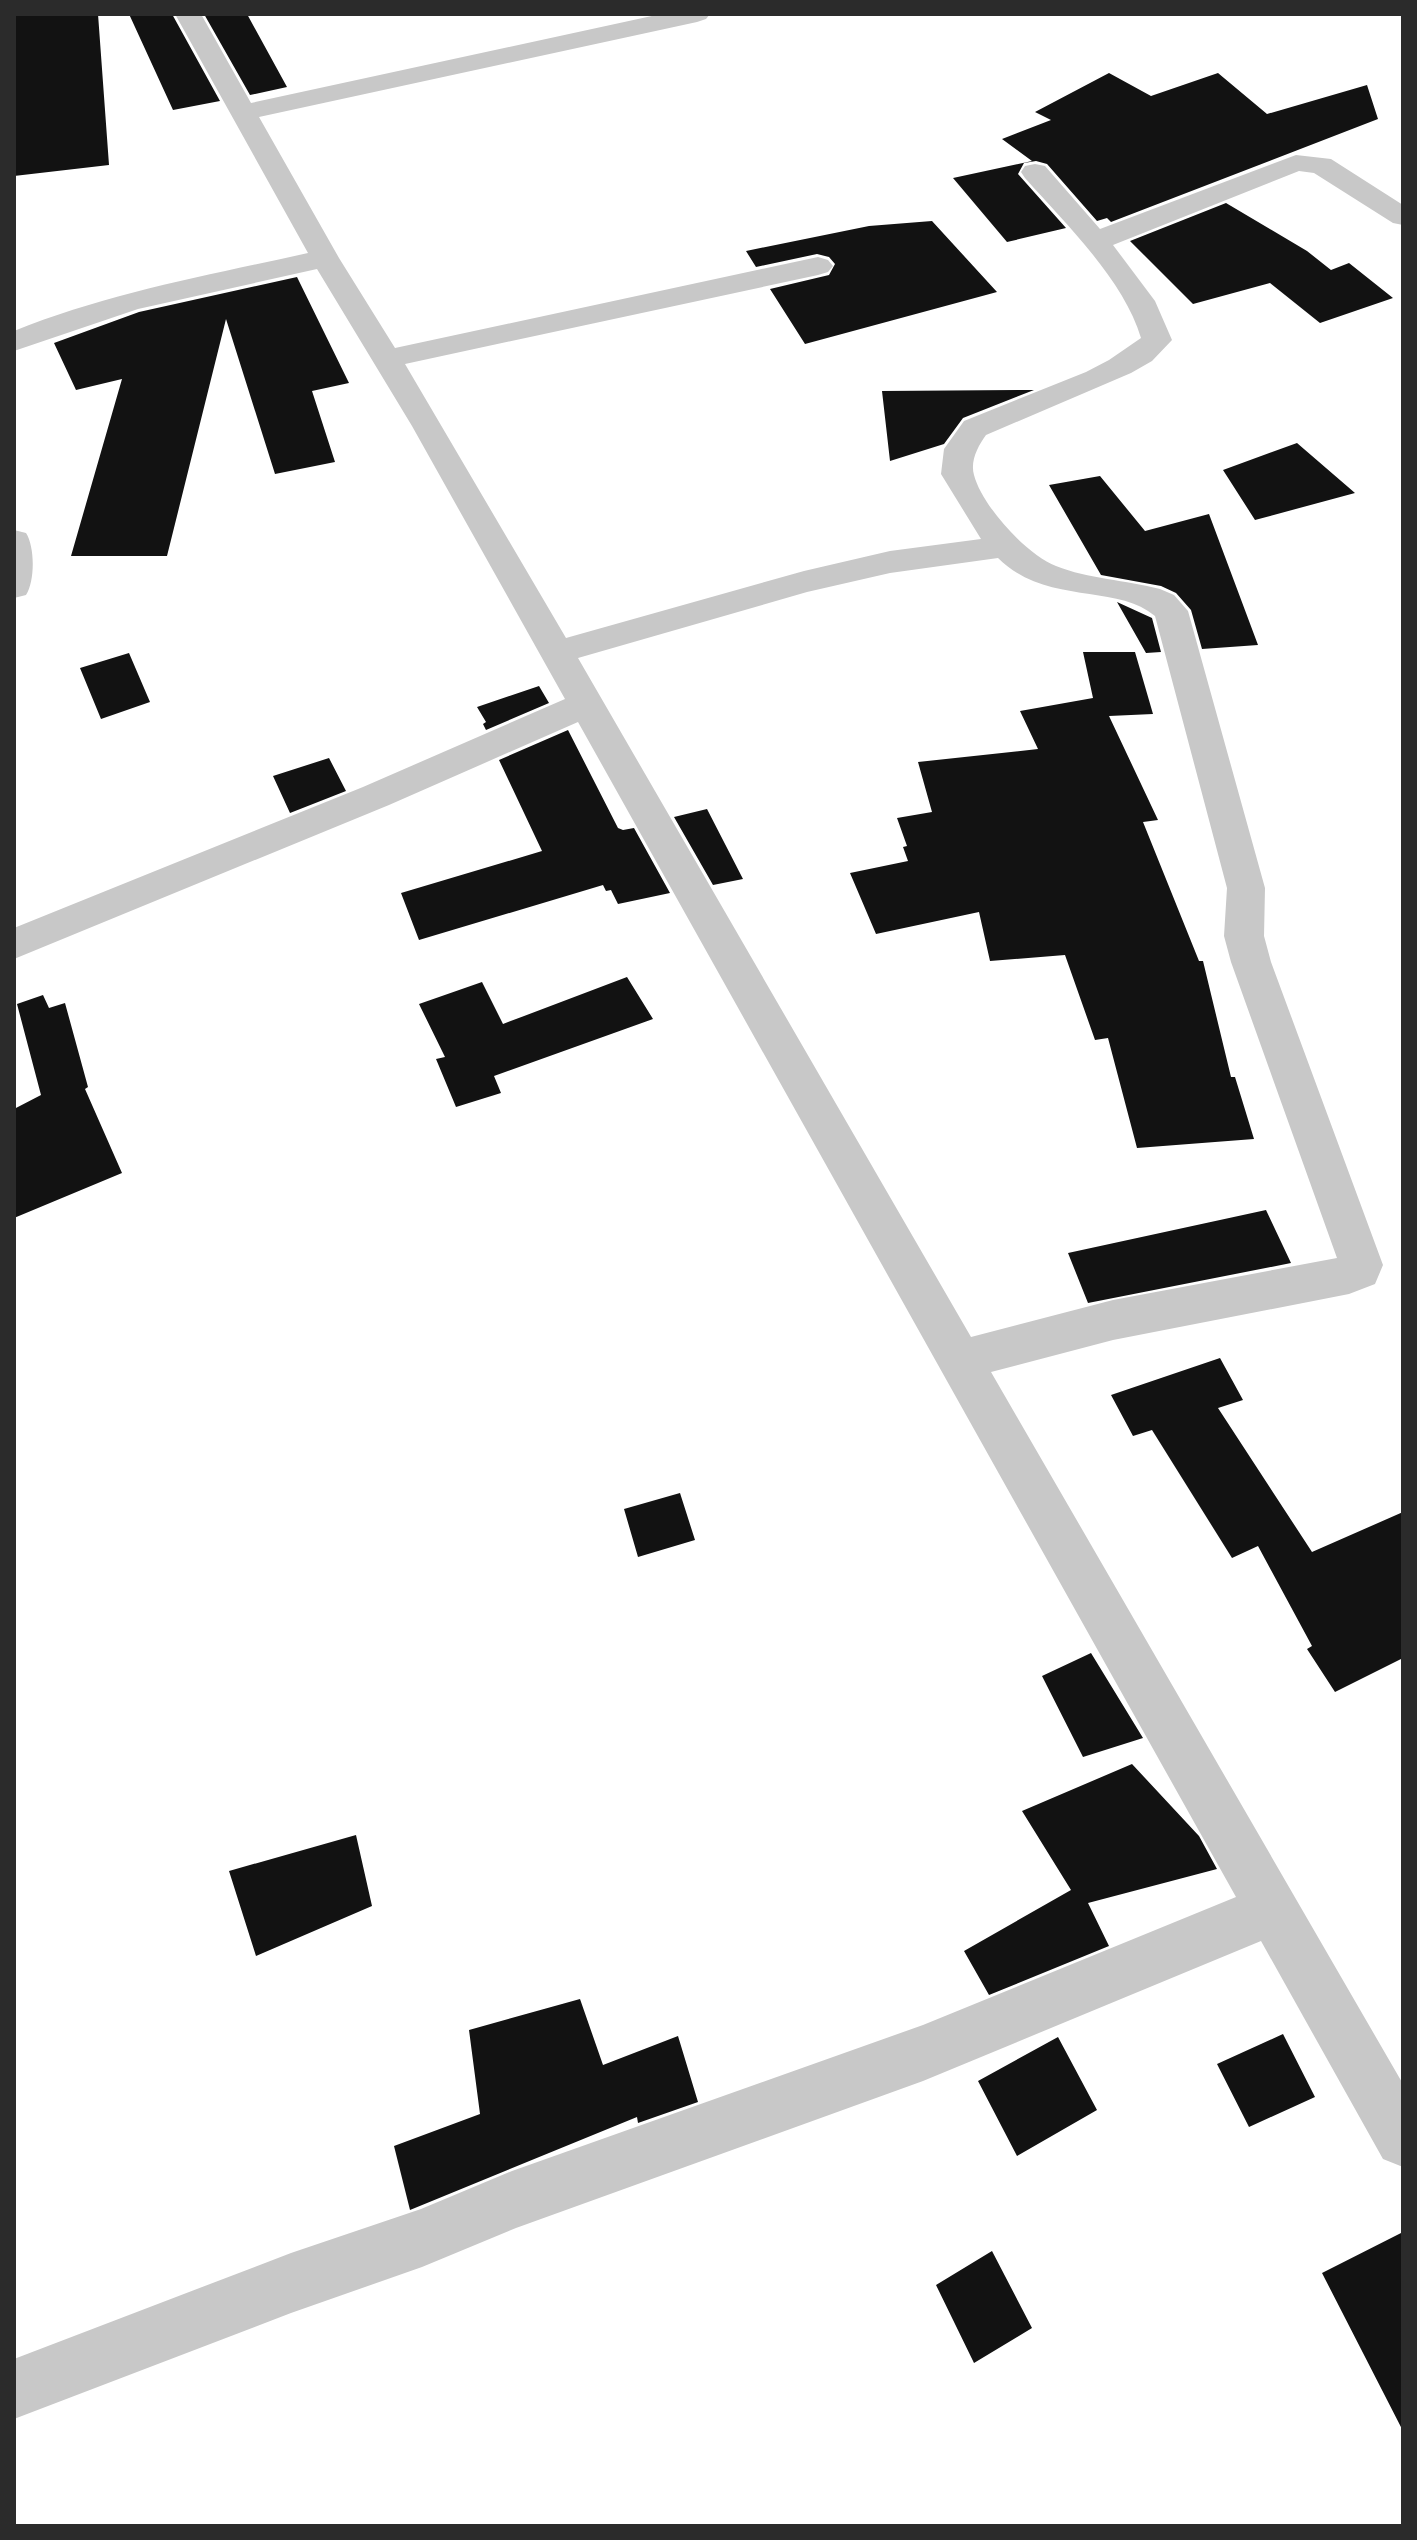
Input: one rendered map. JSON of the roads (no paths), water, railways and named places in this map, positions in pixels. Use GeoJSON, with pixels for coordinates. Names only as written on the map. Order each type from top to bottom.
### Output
{"type":"FeatureCollection","features":[{"type":"Feature","properties":{"kind":"street"},"geometry":{"type":"LineString","coordinates":[[188,14],[325,258],[587,704],[1403,2139]]}},
{"type":"Feature","properties":{"kind":"street"},"geometry":{"type":"LineString","coordinates":[[244,113],[697,14]]}},
{"type":"Feature","properties":{"kind":"street"},"geometry":{"type":"LineString","coordinates":[[1094,242],[1296,163],[1321,165],[1403,217]]}},
{"type":"Feature","properties":{"kind":"street"},"geometry":{"type":"LineString","coordinates":[[960,1360],[1113,1320],[1349,1275],[1359,1271],[1361,1265],[1251,962],[1244,936],[1246,888],[1171,611],[1156,599],[1064,581],[1038,572],[1005,546],[957,474],[960,449],[985,422],[1123,365],[1149,349],[1157,340],[1156,331],[1138,300],[1035,172]]}},
{"type":"Feature","properties":{"kind":"street"},"geometry":{"type":"LineString","coordinates":[[14,342],[49,326],[94,312],[325,258]]}},
{"type":"Feature","properties":{"kind":"street"},"geometry":{"type":"LineString","coordinates":[[387,359],[818,266]]}},
{"type":"Feature","properties":{"kind":"street"},"geometry":{"type":"LineString","coordinates":[[14,541],[14,587]]}},
{"type":"Feature","properties":{"kind":"street"},"geometry":{"type":"LineString","coordinates":[[557,652],[804,582],[890,562],[1005,546]]}},
{"type":"Feature","properties":{"kind":"street"},"geometry":{"type":"LineString","coordinates":[[14,944],[362,802],[587,704]]}},
{"type":"Feature","properties":{"kind":"street"},"geometry":{"type":"LineString","coordinates":[[14,2389],[291,2283],[422,2238],[512,2200],[923,2053],[1273,1909]]}}]}
